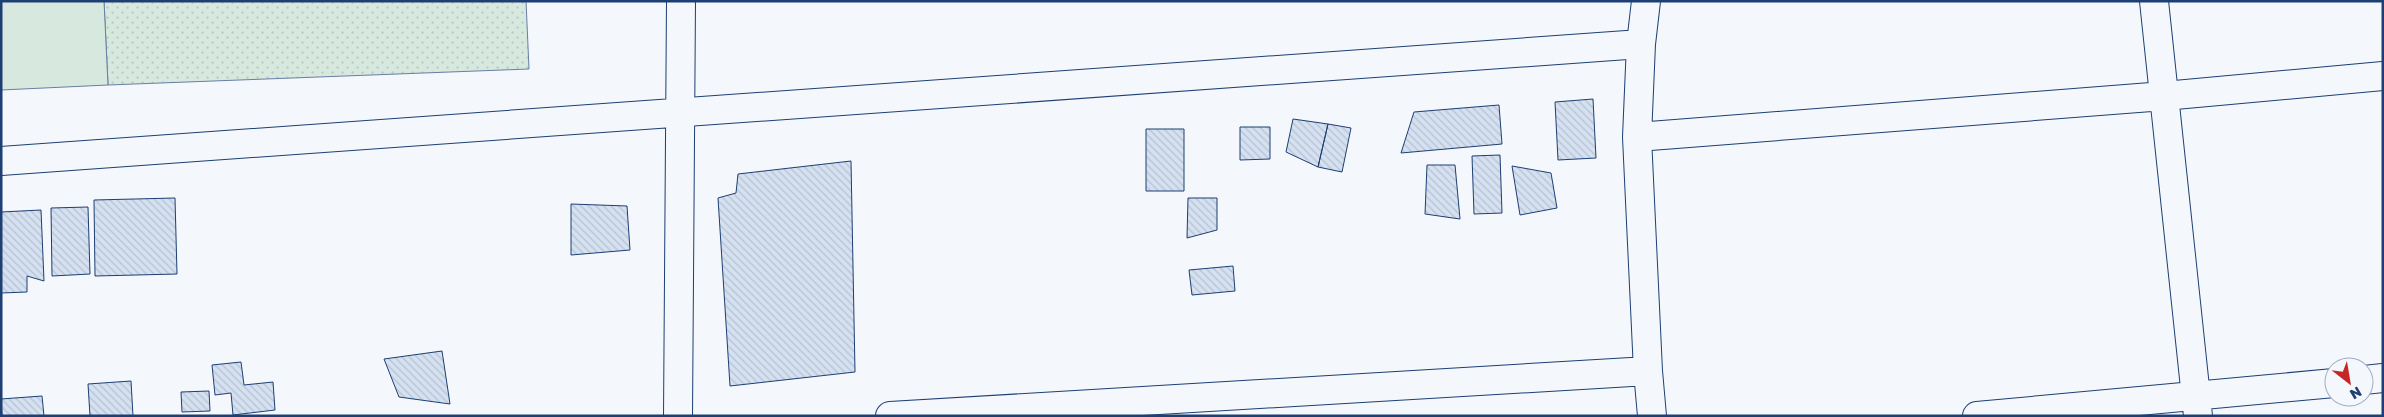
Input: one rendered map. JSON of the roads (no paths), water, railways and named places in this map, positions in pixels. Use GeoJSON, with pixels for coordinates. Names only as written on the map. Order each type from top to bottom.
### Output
{"type":"FeatureCollection","features":[{"type":"Feature","properties":{"kind":"street"},"geometry":{"type":"LineString","coordinates":[[678,416],[681,1]]}},
{"type":"Feature","properties":{"kind":"street"},"geometry":{"type":"LineString","coordinates":[[1646,1],[1641,44],[1637,137],[1648,371],[1652,416]]}},
{"type":"Feature","properties":{"kind":"street"},"geometry":{"type":"LineString","coordinates":[[2154,1],[2196,406]]}},
{"type":"Feature","properties":{"kind":"street"},"geometry":{"type":"LineString","coordinates":[[1,161],[680,111],[1641,44]]}},
{"type":"Feature","properties":{"kind":"street"},"geometry":{"type":"LineString","coordinates":[[1637,137],[2164,96],[2383,76]]}},
{"type":"Feature","properties":{"kind":"street"},"geometry":{"type":"LineString","coordinates":[[890,416],[1648,371]]}},
{"type":"Feature","properties":{"kind":"street"},"geometry":{"type":"LineString","coordinates":[[1977,416],[2196,406],[2324,385]]}}]}
